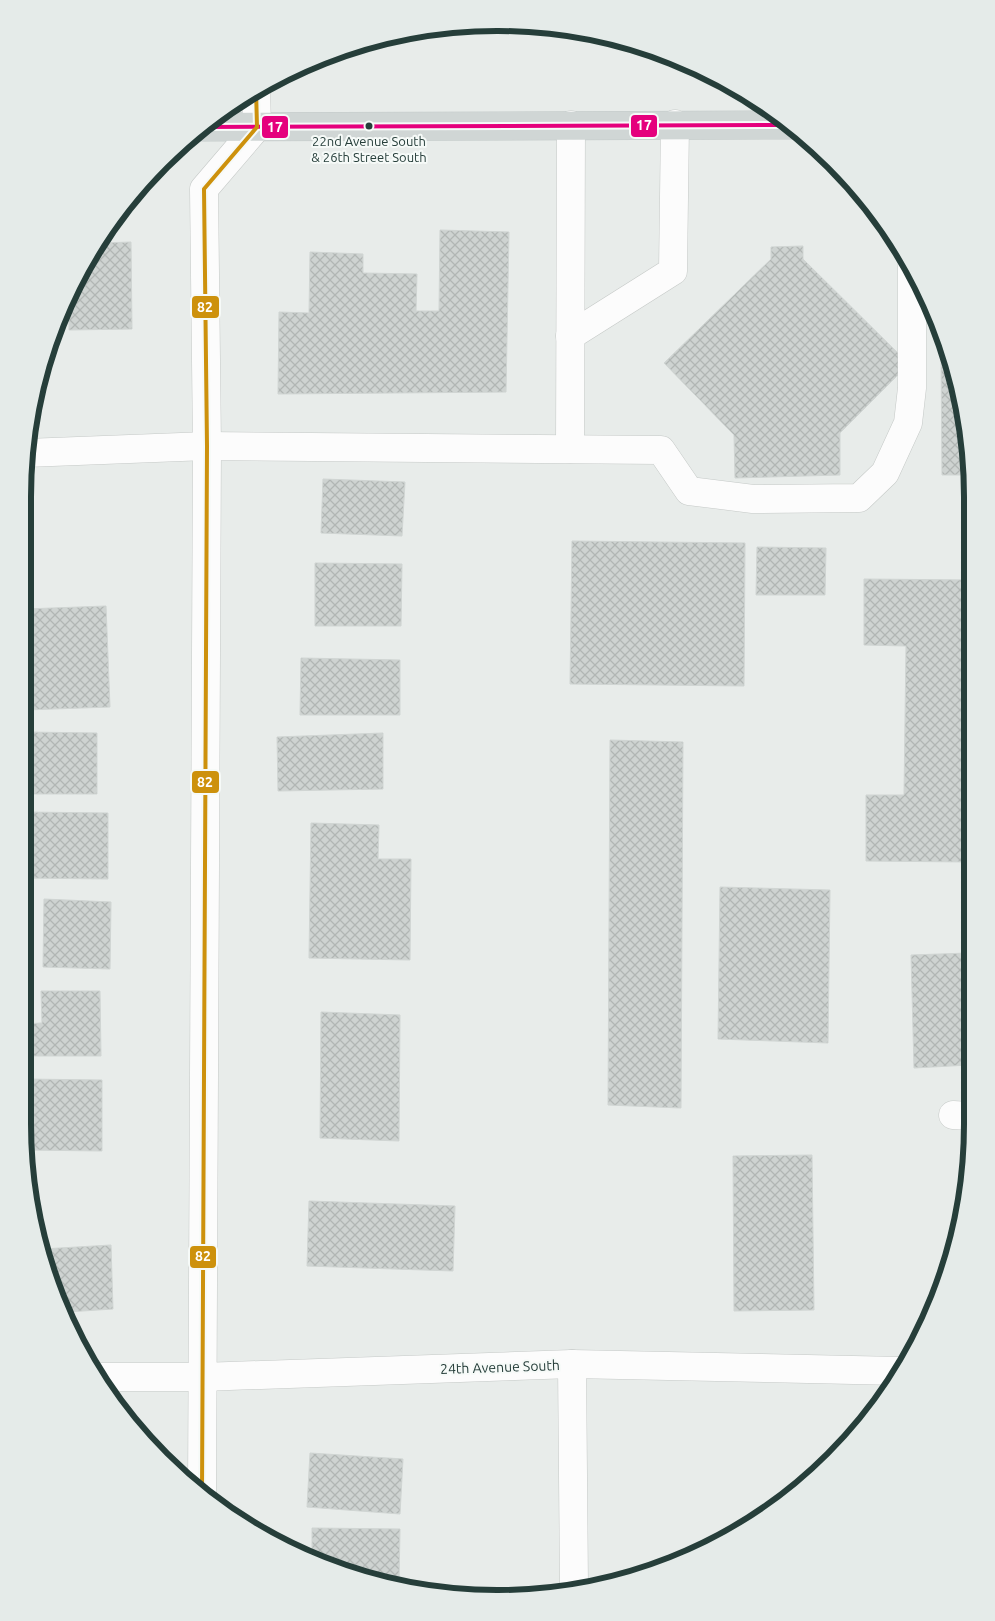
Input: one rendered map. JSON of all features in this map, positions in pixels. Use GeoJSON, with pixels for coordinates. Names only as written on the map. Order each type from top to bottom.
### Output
{"type":"FeatureCollection","features":[{"type":"Feature","properties":{"kind":"main road"},"geometry":{"type":"LineString","coordinates":[[215,127],[777,125]]}},
{"type":"Feature","properties":{"kind":"street"},"geometry":{"type":"LineString","coordinates":[[202,1484],[207,446],[204,189],[257,127],[256,99]]}},
{"type":"Feature","properties":{"kind":"street"},"geometry":{"type":"LineString","coordinates":[[570,336],[673,271],[675,124]]}},
{"type":"Feature","properties":{"kind":"street"},"geometry":{"type":"LineString","coordinates":[[570,449],[571,125]]}},
{"type":"Feature","properties":{"kind":"street"},"geometry":{"type":"LineString","coordinates":[[34,452],[207,446],[661,450],[689,491],[753,499],[859,498],[885,473],[908,423],[912,388],[912,284]]}},
{"type":"Feature","properties":{"kind":"street"},"geometry":{"type":"LineString","coordinates":[[572,1364],[574,1583]]}},
{"type":"Feature","properties":{"kind":"street","name":"24th Avenue South"},"geometry":{"type":"LineString","coordinates":[[106,1377],[202,1377],[572,1364],[892,1371]]}},
{"type":"Feature","properties":{"kind":"building"},"geometry":{"type":"Polygon","coordinates":[[[440,230],[509,232],[506,392],[278,394],[279,312],[309,313],[310,252],[363,254],[363,273],[417,274],[416,311],[439,311],[440,230]]]}},
{"type":"Feature","properties":{"kind":"building"},"geometry":{"type":"Polygon","coordinates":[[[131,242],[132,329],[69,330],[69,314],[79,291],[107,243],[131,242]]]}},
{"type":"Feature","properties":{"kind":"building"},"geometry":{"type":"Polygon","coordinates":[[[803,246],[803,259],[909,364],[840,433],[840,475],[735,478],[734,435],[664,363],[771,259],[771,247],[803,246]]]}},
{"type":"Feature","properties":{"kind":"building"},"geometry":{"type":"Polygon","coordinates":[[[941,355],[955,407],[963,475],[942,475],[941,355]]]}},
{"type":"Feature","properties":{"kind":"building"},"geometry":{"type":"Polygon","coordinates":[[[323,479],[405,482],[402,536],[321,533],[323,479]]]}},
{"type":"Feature","properties":{"kind":"building"},"geometry":{"type":"Polygon","coordinates":[[[572,541],[745,543],[744,686],[570,684],[572,541]]]}},
{"type":"Feature","properties":{"kind":"building"},"geometry":{"type":"Polygon","coordinates":[[[757,547],[826,548],[825,595],[756,595],[757,547]]]}},
{"type":"Feature","properties":{"kind":"building"},"geometry":{"type":"Polygon","coordinates":[[[315,563],[402,564],[401,626],[315,626],[315,563]]]}},
{"type":"Feature","properties":{"kind":"building"},"geometry":{"type":"Polygon","coordinates":[[[864,579],[964,580],[964,862],[866,861],[866,795],[904,795],[906,646],[864,645],[864,579]]]}},
{"type":"Feature","properties":{"kind":"building"},"geometry":{"type":"Polygon","coordinates":[[[106,606],[110,707],[31,710],[31,609],[106,606]]]}},
{"type":"Feature","properties":{"kind":"building"},"geometry":{"type":"Polygon","coordinates":[[[301,658],[400,660],[400,715],[300,715],[301,658]]]}},
{"type":"Feature","properties":{"kind":"building"},"geometry":{"type":"Polygon","coordinates":[[[31,732],[97,733],[97,794],[31,794],[31,732]]]}},
{"type":"Feature","properties":{"kind":"building"},"geometry":{"type":"Polygon","coordinates":[[[383,733],[383,789],[278,791],[277,737],[383,733]]]}},
{"type":"Feature","properties":{"kind":"building"},"geometry":{"type":"Polygon","coordinates":[[[610,740],[683,742],[681,1108],[608,1105],[610,740]]]}},
{"type":"Feature","properties":{"kind":"building"},"geometry":{"type":"Polygon","coordinates":[[[31,812],[108,813],[108,879],[31,878],[31,812]]]}},
{"type":"Feature","properties":{"kind":"building"},"geometry":{"type":"Polygon","coordinates":[[[311,823],[379,825],[378,859],[411,859],[410,960],[309,958],[311,823]]]}},
{"type":"Feature","properties":{"kind":"building"},"geometry":{"type":"Polygon","coordinates":[[[720,887],[830,890],[828,1043],[718,1039],[720,887]]]}},
{"type":"Feature","properties":{"kind":"building"},"geometry":{"type":"Polygon","coordinates":[[[44,899],[111,902],[110,969],[43,967],[44,899]]]}},
{"type":"Feature","properties":{"kind":"building"},"geometry":{"type":"Polygon","coordinates":[[[964,953],[964,1065],[914,1068],[911,955],[964,953]]]}},
{"type":"Feature","properties":{"kind":"building"},"geometry":{"type":"Polygon","coordinates":[[[41,991],[100,991],[101,1056],[31,1056],[31,1024],[42,1023],[41,991]]]}},
{"type":"Feature","properties":{"kind":"building"},"geometry":{"type":"Polygon","coordinates":[[[321,1012],[400,1015],[399,1141],[320,1138],[321,1012]]]}},
{"type":"Feature","properties":{"kind":"building"},"geometry":{"type":"Polygon","coordinates":[[[31,1079],[102,1080],[102,1151],[32,1150],[31,1079]]]}},
{"type":"Feature","properties":{"kind":"building"},"geometry":{"type":"Polygon","coordinates":[[[812,1155],[814,1310],[734,1311],[733,1156],[812,1155]]]}},
{"type":"Feature","properties":{"kind":"building"},"geometry":{"type":"Polygon","coordinates":[[[309,1201],[455,1206],[453,1271],[307,1266],[309,1201]]]}},
{"type":"Feature","properties":{"kind":"building"},"geometry":{"type":"Polygon","coordinates":[[[111,1245],[113,1309],[71,1312],[48,1249],[111,1245]]]}},
{"type":"Feature","properties":{"kind":"building"},"geometry":{"type":"Polygon","coordinates":[[[310,1453],[403,1459],[400,1514],[307,1507],[310,1453]]]}},
{"type":"Feature","properties":{"kind":"building"},"geometry":{"type":"Polygon","coordinates":[[[312,1528],[400,1529],[399,1579],[348,1565],[312,1551],[312,1528]]]}},
{"type":"Feature","properties":{"kind":"transit line","name":"82"},"geometry":{"type":"LineString","coordinates":[[202,1484],[207,446],[204,189],[257,127],[256,99]]}},
{"type":"Feature","properties":{"kind":"transit line","name":"17"},"geometry":{"type":"LineString","coordinates":[[215,127],[777,125]]}},
{"type":"Feature","properties":{"kind":"place","name":"22nd Avenue South & 26th Street South"},"geometry":{"type":"Point","coordinates":[369,126]}}]}
